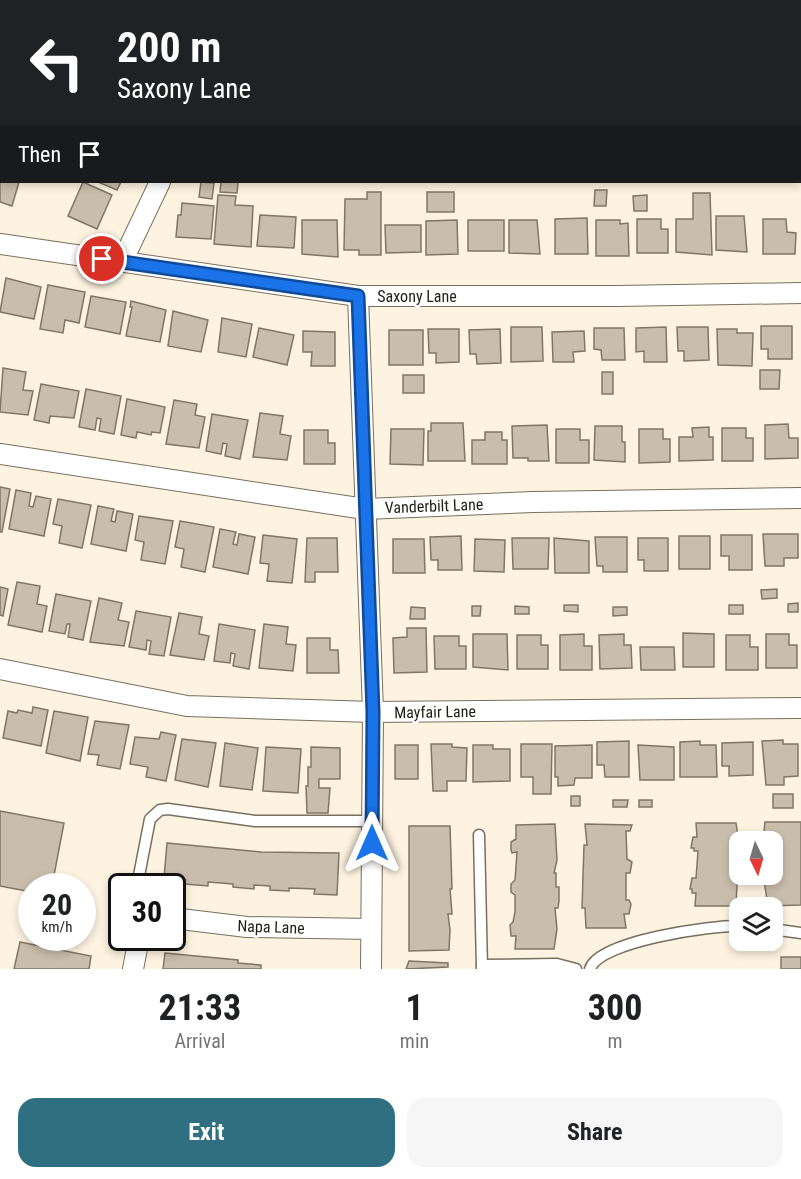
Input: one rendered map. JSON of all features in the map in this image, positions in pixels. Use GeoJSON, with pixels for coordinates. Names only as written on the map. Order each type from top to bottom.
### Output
{"type":"FeatureCollection","features":[{"type":"Feature","properties":{"kind":"street"},"geometry":{"type":"LineString","coordinates":[[122,262],[160,183]]}},
{"type":"Feature","properties":{"kind":"street","name":"Saxony Lane"},"geometry":{"type":"LineString","coordinates":[[0,244],[358,296],[617,296],[801,292]]}},
{"type":"Feature","properties":{"kind":"street"},"geometry":{"type":"LineString","coordinates":[[358,296],[373,712],[370,969]]}},
{"type":"Feature","properties":{"kind":"street","name":"Vanderbilt Lane"},"geometry":{"type":"LineString","coordinates":[[0,454],[365,509],[533,502],[801,498]]}},
{"type":"Feature","properties":{"kind":"street","name":"Mayfair Lane"},"geometry":{"type":"LineString","coordinates":[[0,669],[187,706],[373,712],[801,708]]}},
{"type":"Feature","properties":{"kind":"street","name":"Napa Lane"},"geometry":{"type":"LineString","coordinates":[[186,920],[247,927],[371,929]]}},
{"type":"Feature","properties":{"kind":"street"},"geometry":{"type":"LineString","coordinates":[[133,969],[137,951]]}},
{"type":"Feature","properties":{"kind":"lane"},"geometry":{"type":"LineString","coordinates":[[140,873],[150,819],[160,810],[255,821],[372,821]]}},
{"type":"Feature","properties":{"kind":"lane"},"geometry":{"type":"LineString","coordinates":[[479,835],[482,967],[557,964],[576,969]]}},
{"type":"Feature","properties":{"kind":"lane"},"geometry":{"type":"LineString","coordinates":[[590,969],[600,956],[636,942],[680,931],[729,927]]}},
{"type":"Feature","properties":{"kind":"lane"},"geometry":{"type":"LineString","coordinates":[[783,931],[801,933]]}},
{"type":"Feature","properties":{"kind":"building"},"geometry":{"type":"Polygon","coordinates":[[[0,183],[19,183],[12,206],[0,202],[0,183]]]}},
{"type":"Feature","properties":{"kind":"building"},"geometry":{"type":"Polygon","coordinates":[[[83,183],[112,195],[97,229],[68,216],[83,183]]]}},
{"type":"Feature","properties":{"kind":"building"},"geometry":{"type":"Polygon","coordinates":[[[100,183],[120,183],[117,190],[100,183]]]}},
{"type":"Feature","properties":{"kind":"building"},"geometry":{"type":"Polygon","coordinates":[[[201,183],[214,183],[212,199],[199,197],[201,183]]]}},
{"type":"Feature","properties":{"kind":"building"},"geometry":{"type":"Polygon","coordinates":[[[221,183],[238,183],[237,193],[220,192],[221,183]]]}},
{"type":"Feature","properties":{"kind":"building"},"geometry":{"type":"Polygon","coordinates":[[[595,190],[607,190],[606,206],[594,206],[595,190]]]}},
{"type":"Feature","properties":{"kind":"building"},"geometry":{"type":"Polygon","coordinates":[[[367,192],[381,192],[381,255],[359,255],[359,250],[344,250],[345,199],[367,199],[367,192]]]}},
{"type":"Feature","properties":{"kind":"building"},"geometry":{"type":"Polygon","coordinates":[[[427,192],[454,192],[454,212],[427,212],[427,192]]]}},
{"type":"Feature","properties":{"kind":"building"},"geometry":{"type":"Polygon","coordinates":[[[693,193],[710,193],[712,255],[676,252],[676,219],[693,219],[693,193]]]}},
{"type":"Feature","properties":{"kind":"building"},"geometry":{"type":"Polygon","coordinates":[[[218,195],[236,196],[235,205],[253,206],[251,247],[214,244],[218,195]]]}},
{"type":"Feature","properties":{"kind":"building"},"geometry":{"type":"Polygon","coordinates":[[[647,195],[647,211],[634,211],[633,196],[647,195]]]}},
{"type":"Feature","properties":{"kind":"building"},"geometry":{"type":"Polygon","coordinates":[[[182,203],[214,206],[211,239],[176,237],[178,215],[181,215],[182,203]]]}},
{"type":"Feature","properties":{"kind":"building"},"geometry":{"type":"Polygon","coordinates":[[[260,215],[296,217],[294,248],[257,246],[260,215]]]}},
{"type":"Feature","properties":{"kind":"building"},"geometry":{"type":"Polygon","coordinates":[[[716,216],[744,216],[747,252],[716,250],[716,216]]]}},
{"type":"Feature","properties":{"kind":"building"},"geometry":{"type":"Polygon","coordinates":[[[587,218],[588,254],[555,254],[555,219],[587,218]]]}},
{"type":"Feature","properties":{"kind":"building"},"geometry":{"type":"Polygon","coordinates":[[[637,219],[661,219],[661,229],[668,229],[668,253],[637,253],[637,219]]]}},
{"type":"Feature","properties":{"kind":"building"},"geometry":{"type":"Polygon","coordinates":[[[763,219],[786,219],[787,232],[796,233],[795,254],[763,254],[763,219]]]}},
{"type":"Feature","properties":{"kind":"building"},"geometry":{"type":"Polygon","coordinates":[[[302,220],[337,220],[338,257],[302,254],[302,220]]]}},
{"type":"Feature","properties":{"kind":"building"},"geometry":{"type":"Polygon","coordinates":[[[457,220],[458,254],[426,255],[426,221],[457,220]]]}},
{"type":"Feature","properties":{"kind":"building"},"geometry":{"type":"Polygon","coordinates":[[[468,220],[504,220],[504,251],[468,251],[468,220]]]}},
{"type":"Feature","properties":{"kind":"building"},"geometry":{"type":"Polygon","coordinates":[[[509,220],[537,220],[540,254],[509,253],[509,220]]]}},
{"type":"Feature","properties":{"kind":"building"},"geometry":{"type":"Polygon","coordinates":[[[596,220],[620,220],[620,224],[628,223],[629,256],[596,256],[596,220]]]}},
{"type":"Feature","properties":{"kind":"building"},"geometry":{"type":"Polygon","coordinates":[[[385,225],[421,225],[421,252],[386,253],[385,225]]]}},
{"type":"Feature","properties":{"kind":"building"},"geometry":{"type":"Polygon","coordinates":[[[6,278],[41,287],[34,319],[0,312],[6,278]]]}},
{"type":"Feature","properties":{"kind":"building"},"geometry":{"type":"Polygon","coordinates":[[[48,285],[85,292],[79,323],[65,320],[63,333],[40,329],[48,285]]]}},
{"type":"Feature","properties":{"kind":"building"},"geometry":{"type":"Polygon","coordinates":[[[91,296],[126,302],[120,334],[85,327],[91,296]]]}},
{"type":"Feature","properties":{"kind":"building"},"geometry":{"type":"Polygon","coordinates":[[[131,301],[166,310],[160,342],[126,336],[132,307],[130,307],[131,301]]]}},
{"type":"Feature","properties":{"kind":"building"},"geometry":{"type":"Polygon","coordinates":[[[173,311],[208,320],[201,352],[168,346],[173,311]]]}},
{"type":"Feature","properties":{"kind":"building"},"geometry":{"type":"Polygon","coordinates":[[[222,318],[252,324],[246,357],[218,352],[222,318]]]}},
{"type":"Feature","properties":{"kind":"building"},"geometry":{"type":"Polygon","coordinates":[[[761,326],[792,326],[792,359],[768,359],[768,349],[761,349],[761,326]]]}},
{"type":"Feature","properties":{"kind":"building"},"geometry":{"type":"Polygon","coordinates":[[[511,327],[542,327],[543,361],[511,362],[511,327]]]}},
{"type":"Feature","properties":{"kind":"building"},"geometry":{"type":"Polygon","coordinates":[[[666,327],[667,362],[644,362],[644,351],[636,352],[636,328],[666,327]]]}},
{"type":"Feature","properties":{"kind":"building"},"geometry":{"type":"Polygon","coordinates":[[[677,327],[708,327],[709,360],[684,361],[684,351],[678,351],[677,327]]]}},
{"type":"Feature","properties":{"kind":"building"},"geometry":{"type":"Polygon","coordinates":[[[259,328],[294,335],[287,365],[253,357],[259,328]]]}},
{"type":"Feature","properties":{"kind":"building"},"geometry":{"type":"Polygon","coordinates":[[[594,328],[624,328],[625,360],[602,360],[601,350],[594,349],[594,328]]]}},
{"type":"Feature","properties":{"kind":"building"},"geometry":{"type":"Polygon","coordinates":[[[428,329],[459,329],[459,362],[436,363],[436,353],[429,353],[428,329]]]}},
{"type":"Feature","properties":{"kind":"building"},"geometry":{"type":"Polygon","coordinates":[[[500,329],[501,363],[477,364],[476,354],[470,354],[469,330],[500,329]]]}},
{"type":"Feature","properties":{"kind":"building"},"geometry":{"type":"Polygon","coordinates":[[[717,329],[737,329],[737,333],[753,333],[752,366],[718,365],[717,329]]]}},
{"type":"Feature","properties":{"kind":"building"},"geometry":{"type":"Polygon","coordinates":[[[389,330],[423,330],[423,365],[389,365],[389,330]]]}},
{"type":"Feature","properties":{"kind":"building"},"geometry":{"type":"Polygon","coordinates":[[[303,331],[335,332],[335,366],[311,366],[312,352],[303,352],[303,331]]]}},
{"type":"Feature","properties":{"kind":"building"},"geometry":{"type":"Polygon","coordinates":[[[584,331],[585,351],[573,352],[574,362],[553,362],[552,332],[584,331]]]}},
{"type":"Feature","properties":{"kind":"building"},"geometry":{"type":"Polygon","coordinates":[[[3,368],[26,372],[23,390],[33,391],[28,415],[0,412],[3,368]]]}},
{"type":"Feature","properties":{"kind":"building"},"geometry":{"type":"Polygon","coordinates":[[[760,370],[780,370],[779,389],[760,389],[760,370]]]}},
{"type":"Feature","properties":{"kind":"building"},"geometry":{"type":"Polygon","coordinates":[[[602,372],[613,372],[613,394],[602,394],[602,372]]]}},
{"type":"Feature","properties":{"kind":"building"},"geometry":{"type":"Polygon","coordinates":[[[403,375],[424,375],[424,393],[403,393],[403,375]]]}},
{"type":"Feature","properties":{"kind":"building"},"geometry":{"type":"Polygon","coordinates":[[[41,384],[79,391],[74,418],[50,416],[49,423],[34,420],[41,384]]]}},
{"type":"Feature","properties":{"kind":"building"},"geometry":{"type":"Polygon","coordinates":[[[86,389],[121,396],[114,434],[99,431],[101,419],[97,418],[95,430],[79,427],[86,389]]]}},
{"type":"Feature","properties":{"kind":"building"},"geometry":{"type":"Polygon","coordinates":[[[127,399],[165,407],[160,433],[152,432],[151,435],[137,432],[136,438],[121,435],[127,399]]]}},
{"type":"Feature","properties":{"kind":"building"},"geometry":{"type":"Polygon","coordinates":[[[174,400],[197,404],[195,415],[205,417],[199,448],[166,444],[174,400]]]}},
{"type":"Feature","properties":{"kind":"building"},"geometry":{"type":"Polygon","coordinates":[[[260,413],[283,416],[280,434],[291,436],[287,460],[253,457],[260,413]]]}},
{"type":"Feature","properties":{"kind":"building"},"geometry":{"type":"Polygon","coordinates":[[[212,414],[248,420],[240,459],[225,456],[227,444],[223,443],[221,454],[206,451],[212,414]]]}},
{"type":"Feature","properties":{"kind":"building"},"geometry":{"type":"Polygon","coordinates":[[[431,423],[463,423],[465,461],[428,461],[428,431],[431,431],[431,423]]]}},
{"type":"Feature","properties":{"kind":"building"},"geometry":{"type":"Polygon","coordinates":[[[788,424],[789,438],[798,438],[798,458],[765,459],[765,425],[788,424]]]}},
{"type":"Feature","properties":{"kind":"building"},"geometry":{"type":"Polygon","coordinates":[[[547,425],[549,461],[513,458],[512,426],[547,425]]]}},
{"type":"Feature","properties":{"kind":"building"},"geometry":{"type":"Polygon","coordinates":[[[595,426],[622,426],[625,462],[594,460],[595,426]]]}},
{"type":"Feature","properties":{"kind":"building"},"geometry":{"type":"Polygon","coordinates":[[[709,427],[709,437],[713,437],[713,460],[679,461],[679,437],[693,437],[692,428],[709,427]]]}},
{"type":"Feature","properties":{"kind":"building"},"geometry":{"type":"Polygon","coordinates":[[[722,428],[746,428],[746,438],[753,438],[753,461],[722,461],[722,428]]]}},
{"type":"Feature","properties":{"kind":"building"},"geometry":{"type":"Polygon","coordinates":[[[391,429],[424,429],[423,465],[390,464],[391,429]]]}},
{"type":"Feature","properties":{"kind":"building"},"geometry":{"type":"Polygon","coordinates":[[[556,429],[580,429],[580,440],[589,440],[589,463],[556,463],[556,429]]]}},
{"type":"Feature","properties":{"kind":"building"},"geometry":{"type":"Polygon","coordinates":[[[639,429],[663,429],[663,439],[670,439],[670,462],[639,463],[639,429]]]}},
{"type":"Feature","properties":{"kind":"building"},"geometry":{"type":"Polygon","coordinates":[[[304,430],[328,430],[328,443],[335,443],[335,464],[304,464],[304,430]]]}},
{"type":"Feature","properties":{"kind":"building"},"geometry":{"type":"Polygon","coordinates":[[[485,432],[502,432],[502,440],[507,440],[507,464],[472,464],[472,440],[485,440],[485,432]]]}},
{"type":"Feature","properties":{"kind":"building"},"geometry":{"type":"Polygon","coordinates":[[[0,487],[10,489],[2,532],[0,532],[0,487]]]}},
{"type":"Feature","properties":{"kind":"building"},"geometry":{"type":"Polygon","coordinates":[[[16,490],[31,493],[29,506],[33,507],[36,496],[51,499],[44,536],[9,529],[16,490]]]}},
{"type":"Feature","properties":{"kind":"building"},"geometry":{"type":"Polygon","coordinates":[[[58,499],[91,505],[82,548],[59,543],[62,526],[53,524],[58,499]]]}},
{"type":"Feature","properties":{"kind":"building"},"geometry":{"type":"Polygon","coordinates":[[[98,506],[114,509],[111,521],[115,522],[117,511],[133,514],[126,551],[91,544],[98,506]]]}},
{"type":"Feature","properties":{"kind":"building"},"geometry":{"type":"Polygon","coordinates":[[[139,516],[173,521],[165,564],[141,560],[144,542],[135,540],[139,516]]]}},
{"type":"Feature","properties":{"kind":"building"},"geometry":{"type":"Polygon","coordinates":[[[180,521],[214,527],[205,572],[181,567],[184,549],[175,547],[180,521]]]}},
{"type":"Feature","properties":{"kind":"building"},"geometry":{"type":"Polygon","coordinates":[[[220,529],[236,532],[233,544],[237,545],[239,534],[255,537],[248,574],[213,567],[220,529]]]}},
{"type":"Feature","properties":{"kind":"building"},"geometry":{"type":"Polygon","coordinates":[[[763,534],[798,534],[798,558],[784,558],[784,566],[765,566],[763,534]]]}},
{"type":"Feature","properties":{"kind":"building"},"geometry":{"type":"Polygon","coordinates":[[[263,535],[297,539],[292,583],[267,581],[269,564],[260,563],[263,535]]]}},
{"type":"Feature","properties":{"kind":"building"},"geometry":{"type":"Polygon","coordinates":[[[721,535],[752,535],[752,570],[729,570],[729,556],[721,556],[721,535]]]}},
{"type":"Feature","properties":{"kind":"building"},"geometry":{"type":"Polygon","coordinates":[[[461,536],[462,570],[438,570],[438,560],[431,560],[430,537],[461,536]]]}},
{"type":"Feature","properties":{"kind":"building"},"geometry":{"type":"Polygon","coordinates":[[[679,536],[710,536],[710,569],[679,569],[679,536]]]}},
{"type":"Feature","properties":{"kind":"building"},"geometry":{"type":"Polygon","coordinates":[[[595,537],[627,537],[627,572],[603,572],[603,566],[597,566],[595,537]]]}},
{"type":"Feature","properties":{"kind":"building"},"geometry":{"type":"Polygon","coordinates":[[[307,538],[337,538],[338,572],[315,572],[315,582],[305,582],[307,538]]]}},
{"type":"Feature","properties":{"kind":"building"},"geometry":{"type":"Polygon","coordinates":[[[512,538],[549,538],[548,569],[513,569],[512,538]]]}},
{"type":"Feature","properties":{"kind":"building"},"geometry":{"type":"Polygon","coordinates":[[[554,538],[589,541],[589,573],[555,573],[554,538]]]}},
{"type":"Feature","properties":{"kind":"building"},"geometry":{"type":"Polygon","coordinates":[[[638,538],[668,538],[668,571],[644,571],[644,560],[638,560],[638,538]]]}},
{"type":"Feature","properties":{"kind":"building"},"geometry":{"type":"Polygon","coordinates":[[[393,539],[424,539],[425,573],[393,573],[393,539]]]}},
{"type":"Feature","properties":{"kind":"building"},"geometry":{"type":"Polygon","coordinates":[[[475,539],[505,540],[504,572],[474,571],[475,539]]]}},
{"type":"Feature","properties":{"kind":"building"},"geometry":{"type":"Polygon","coordinates":[[[17,582],[40,586],[37,604],[47,606],[42,632],[8,625],[17,582]]]}},
{"type":"Feature","properties":{"kind":"building"},"geometry":{"type":"Polygon","coordinates":[[[0,587],[8,589],[3,616],[0,615],[0,587]]]}},
{"type":"Feature","properties":{"kind":"building"},"geometry":{"type":"Polygon","coordinates":[[[777,589],[777,598],[762,599],[761,590],[777,589]]]}},
{"type":"Feature","properties":{"kind":"building"},"geometry":{"type":"Polygon","coordinates":[[[56,594],[91,601],[83,640],[68,637],[70,624],[67,624],[65,634],[49,631],[56,594]]]}},
{"type":"Feature","properties":{"kind":"building"},"geometry":{"type":"Polygon","coordinates":[[[99,598],[122,603],[118,620],[129,622],[124,646],[90,642],[99,598]]]}},
{"type":"Feature","properties":{"kind":"building"},"geometry":{"type":"Polygon","coordinates":[[[798,603],[798,612],[788,612],[788,604],[798,603]]]}},
{"type":"Feature","properties":{"kind":"building"},"geometry":{"type":"Polygon","coordinates":[[[564,605],[578,605],[578,612],[564,611],[564,605]]]}},
{"type":"Feature","properties":{"kind":"building"},"geometry":{"type":"Polygon","coordinates":[[[729,605],[743,605],[743,614],[729,614],[729,605]]]}},
{"type":"Feature","properties":{"kind":"building"},"geometry":{"type":"Polygon","coordinates":[[[472,606],[481,606],[480,616],[472,616],[472,606]]]}},
{"type":"Feature","properties":{"kind":"building"},"geometry":{"type":"Polygon","coordinates":[[[515,606],[529,607],[529,614],[515,614],[515,606]]]}},
{"type":"Feature","properties":{"kind":"building"},"geometry":{"type":"Polygon","coordinates":[[[411,607],[425,608],[425,619],[410,619],[411,607]]]}},
{"type":"Feature","properties":{"kind":"building"},"geometry":{"type":"Polygon","coordinates":[[[613,607],[627,607],[627,615],[613,616],[613,607]]]}},
{"type":"Feature","properties":{"kind":"building"},"geometry":{"type":"Polygon","coordinates":[[[136,611],[171,617],[164,656],[149,654],[151,641],[147,640],[146,650],[129,647],[136,611]]]}},
{"type":"Feature","properties":{"kind":"building"},"geometry":{"type":"Polygon","coordinates":[[[179,613],[202,617],[199,634],[209,636],[204,660],[170,655],[179,613]]]}},
{"type":"Feature","properties":{"kind":"building"},"geometry":{"type":"Polygon","coordinates":[[[219,624],[255,630],[249,669],[233,666],[235,654],[231,653],[230,663],[214,661],[219,624]]]}},
{"type":"Feature","properties":{"kind":"building"},"geometry":{"type":"Polygon","coordinates":[[[264,624],[288,627],[286,644],[296,645],[293,671],[259,668],[264,624]]]}},
{"type":"Feature","properties":{"kind":"building"},"geometry":{"type":"Polygon","coordinates":[[[407,628],[426,628],[427,672],[394,673],[393,638],[407,637],[407,628]]]}},
{"type":"Feature","properties":{"kind":"building"},"geometry":{"type":"Polygon","coordinates":[[[683,633],[714,634],[714,667],[683,667],[683,633]]]}},
{"type":"Feature","properties":{"kind":"building"},"geometry":{"type":"Polygon","coordinates":[[[473,634],[507,634],[508,670],[473,667],[473,634]]]}},
{"type":"Feature","properties":{"kind":"building"},"geometry":{"type":"Polygon","coordinates":[[[584,634],[584,646],[592,646],[592,670],[560,670],[560,635],[584,634]]]}},
{"type":"Feature","properties":{"kind":"building"},"geometry":{"type":"Polygon","coordinates":[[[624,634],[624,645],[631,645],[632,668],[600,669],[599,635],[624,634]]]}},
{"type":"Feature","properties":{"kind":"building"},"geometry":{"type":"Polygon","coordinates":[[[766,634],[789,634],[789,645],[797,645],[797,668],[766,668],[766,634]]]}},
{"type":"Feature","properties":{"kind":"building"},"geometry":{"type":"Polygon","coordinates":[[[517,635],[541,635],[541,645],[548,645],[548,669],[517,669],[517,635]]]}},
{"type":"Feature","properties":{"kind":"building"},"geometry":{"type":"Polygon","coordinates":[[[726,635],[750,635],[750,647],[758,647],[758,670],[726,670],[726,635]]]}},
{"type":"Feature","properties":{"kind":"building"},"geometry":{"type":"Polygon","coordinates":[[[434,636],[459,636],[459,646],[466,646],[466,669],[435,669],[434,636]]]}},
{"type":"Feature","properties":{"kind":"building"},"geometry":{"type":"Polygon","coordinates":[[[307,638],[330,638],[330,650],[338,650],[339,673],[307,673],[307,638]]]}},
{"type":"Feature","properties":{"kind":"building"},"geometry":{"type":"Polygon","coordinates":[[[640,647],[674,647],[675,670],[641,670],[640,647]]]}},
{"type":"Feature","properties":{"kind":"building"},"geometry":{"type":"Polygon","coordinates":[[[33,707],[48,710],[41,746],[3,738],[8,711],[17,713],[18,710],[32,713],[33,707]]]}},
{"type":"Feature","properties":{"kind":"building"},"geometry":{"type":"Polygon","coordinates":[[[54,711],[88,717],[80,761],[46,753],[54,711]]]}},
{"type":"Feature","properties":{"kind":"building"},"geometry":{"type":"Polygon","coordinates":[[[95,721],[129,725],[120,769],[97,765],[99,755],[88,754],[95,721]]]}},
{"type":"Feature","properties":{"kind":"building"},"geometry":{"type":"Polygon","coordinates":[[[161,732],[176,735],[166,781],[146,777],[148,767],[130,764],[135,737],[159,739],[161,732]]]}},
{"type":"Feature","properties":{"kind":"building"},"geometry":{"type":"Polygon","coordinates":[[[182,739],[216,743],[208,787],[175,780],[182,739]]]}},
{"type":"Feature","properties":{"kind":"building"},"geometry":{"type":"Polygon","coordinates":[[[783,740],[783,744],[798,744],[798,776],[784,777],[784,785],[766,785],[762,741],[783,740]]]}},
{"type":"Feature","properties":{"kind":"building"},"geometry":{"type":"Polygon","coordinates":[[[629,741],[629,777],[605,777],[604,765],[597,765],[597,742],[629,741]]]}},
{"type":"Feature","properties":{"kind":"building"},"geometry":{"type":"Polygon","coordinates":[[[700,741],[700,745],[716,745],[717,777],[680,777],[680,742],[700,741]]]}},
{"type":"Feature","properties":{"kind":"building"},"geometry":{"type":"Polygon","coordinates":[[[753,742],[753,775],[729,776],[729,766],[722,766],[722,743],[753,742]]]}},
{"type":"Feature","properties":{"kind":"building"},"geometry":{"type":"Polygon","coordinates":[[[225,743],[258,748],[252,790],[220,786],[225,743]]]}},
{"type":"Feature","properties":{"kind":"building"},"geometry":{"type":"Polygon","coordinates":[[[431,744],[452,744],[452,747],[467,748],[466,781],[447,781],[447,791],[433,791],[431,744]]]}},
{"type":"Feature","properties":{"kind":"building"},"geometry":{"type":"Polygon","coordinates":[[[521,744],[552,744],[551,794],[533,794],[533,777],[521,777],[521,744]]]}},
{"type":"Feature","properties":{"kind":"building"},"geometry":{"type":"Polygon","coordinates":[[[395,745],[418,745],[418,779],[395,779],[395,745]]]}},
{"type":"Feature","properties":{"kind":"building"},"geometry":{"type":"Polygon","coordinates":[[[473,745],[493,745],[493,749],[510,749],[510,781],[473,782],[473,745]]]}},
{"type":"Feature","properties":{"kind":"building"},"geometry":{"type":"Polygon","coordinates":[[[592,745],[592,778],[575,778],[574,785],[558,786],[558,777],[555,777],[555,746],[592,745]]]}},
{"type":"Feature","properties":{"kind":"building"},"geometry":{"type":"Polygon","coordinates":[[[638,745],[674,747],[674,780],[640,780],[638,745]]]}},
{"type":"Feature","properties":{"kind":"building"},"geometry":{"type":"Polygon","coordinates":[[[266,747],[301,749],[298,793],[263,791],[266,747]]]}},
{"type":"Feature","properties":{"kind":"building"},"geometry":{"type":"Polygon","coordinates":[[[311,747],[340,748],[340,779],[319,779],[319,788],[330,788],[328,813],[307,813],[306,786],[308,786],[308,767],[311,767],[311,747]]]}},
{"type":"Feature","properties":{"kind":"building"},"geometry":{"type":"Polygon","coordinates":[[[773,794],[793,794],[793,808],[773,808],[773,794]]]}},
{"type":"Feature","properties":{"kind":"building"},"geometry":{"type":"Polygon","coordinates":[[[571,796],[580,796],[580,806],[571,806],[571,796]]]}},
{"type":"Feature","properties":{"kind":"building"},"geometry":{"type":"Polygon","coordinates":[[[613,800],[628,800],[627,807],[613,807],[613,800]]]}},
{"type":"Feature","properties":{"kind":"building"},"geometry":{"type":"Polygon","coordinates":[[[639,800],[652,800],[652,807],[639,807],[639,800]]]}},
{"type":"Feature","properties":{"kind":"building"},"geometry":{"type":"Polygon","coordinates":[[[0,811],[64,823],[54,873],[18,873],[18,889],[0,886],[0,811]]]}},
{"type":"Feature","properties":{"kind":"building"},"geometry":{"type":"Polygon","coordinates":[[[765,822],[801,822],[801,905],[783,906],[783,897],[767,897],[765,885],[783,885],[783,831],[764,831],[765,822]]]}},
{"type":"Feature","properties":{"kind":"building"},"geometry":{"type":"Polygon","coordinates":[[[696,823],[736,823],[737,831],[729,831],[729,885],[737,885],[736,897],[729,897],[729,906],[695,906],[696,893],[692,893],[690,889],[692,878],[696,878],[698,851],[691,848],[693,837],[697,837],[696,823]]]}},
{"type":"Feature","properties":{"kind":"building"},"geometry":{"type":"Polygon","coordinates":[[[555,824],[557,860],[554,873],[556,873],[556,887],[559,887],[559,901],[558,908],[555,908],[557,929],[554,949],[515,949],[516,936],[511,936],[510,925],[515,912],[515,895],[511,892],[511,884],[515,880],[517,852],[512,853],[511,842],[516,839],[516,825],[555,824]]]}},
{"type":"Feature","properties":{"kind":"building"},"geometry":{"type":"Polygon","coordinates":[[[585,824],[632,825],[630,831],[626,831],[627,859],[632,862],[630,873],[626,873],[626,900],[629,900],[631,904],[629,914],[624,914],[626,928],[586,928],[585,908],[582,908],[584,845],[587,845],[585,824]]]}},
{"type":"Feature","properties":{"kind":"building"},"geometry":{"type":"Polygon","coordinates":[[[409,826],[450,826],[452,914],[448,914],[449,950],[409,951],[409,826]]]}},
{"type":"Feature","properties":{"kind":"building"},"geometry":{"type":"Polygon","coordinates":[[[167,843],[261,852],[339,853],[337,895],[314,894],[315,889],[289,888],[289,891],[270,890],[270,886],[254,885],[254,889],[208,882],[208,886],[186,884],[186,873],[164,873],[167,843]]]}},
{"type":"Feature","properties":{"kind":"building"},"geometry":{"type":"Polygon","coordinates":[[[18,951],[66,951],[91,956],[89,969],[14,969],[18,951]]]}},
{"type":"Feature","properties":{"kind":"building"},"geometry":{"type":"Polygon","coordinates":[[[165,953],[238,960],[238,963],[261,965],[261,969],[163,969],[165,953]]]}},
{"type":"Feature","properties":{"kind":"building"},"geometry":{"type":"Polygon","coordinates":[[[781,957],[801,957],[801,969],[781,969],[781,957]]]}},
{"type":"Feature","properties":{"kind":"building"},"geometry":{"type":"Polygon","coordinates":[[[409,961],[448,963],[448,967],[406,969],[409,961]]]}},
{"type":"Feature","properties":{"kind":"route"},"geometry":{"type":"LineString","coordinates":[[102,259],[358,296],[373,712],[372,843]]}}]}
